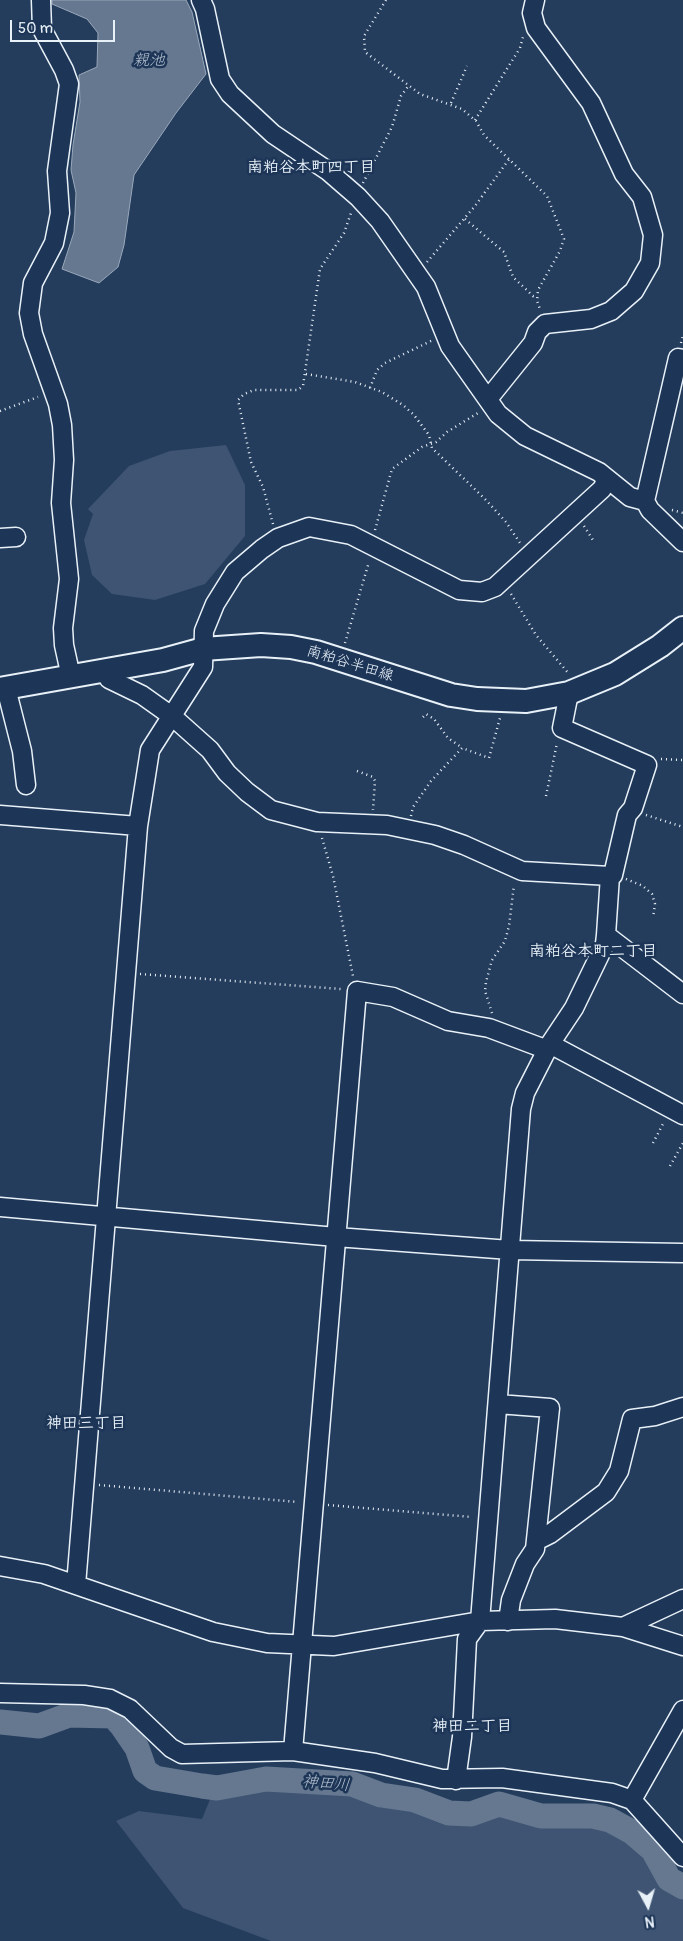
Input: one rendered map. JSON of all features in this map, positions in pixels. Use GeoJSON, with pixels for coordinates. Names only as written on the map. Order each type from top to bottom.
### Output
{"type":"FeatureCollection","features":[{"type":"Feature","properties":{"kind":"main road","name":"南粕谷半田線"},"geometry":{"type":"LineString","coordinates":[[3,688],[164,660],[203,649],[261,645],[291,647],[341,659],[420,687],[451,695],[526,701],[574,691],[615,674],[660,646],[683,628]]}},
{"type":"Feature","properties":{"kind":"street"},"geometry":{"type":"LineString","coordinates":[[41,0],[42,29],[64,70],[69,84],[57,170],[60,213],[50,251],[33,283],[29,313],[33,334],[55,393],[62,425],[64,460],[61,503],[69,579],[63,628],[64,645],[71,677]]}},
{"type":"Feature","properties":{"kind":"street"},"geometry":{"type":"LineString","coordinates":[[201,0],[220,79],[230,94],[273,134],[328,171],[358,197],[380,221],[426,287],[445,334],[466,370],[498,414],[526,436],[599,472],[630,497],[645,500]]}},
{"type":"Feature","properties":{"kind":"street"},"geometry":{"type":"LineString","coordinates":[[489,401],[533,343],[537,332],[545,324],[591,319],[611,311],[634,291],[650,263],[653,235],[642,197],[624,174],[591,103],[536,28],[532,13],[535,0]]}},
{"type":"Feature","properties":{"kind":"street"},"geometry":{"type":"LineString","coordinates":[[683,359],[678,358],[645,500],[650,510],[683,542]]}},
{"type":"Feature","properties":{"kind":"street"},"geometry":{"type":"LineString","coordinates":[[76,1585],[138,826],[150,750],[173,717],[203,667],[204,632],[222,589],[236,572],[278,538],[309,527],[331,529],[372,544],[459,590],[482,592],[495,587],[602,489],[607,479]]}},
{"type":"Feature","properties":{"kind":"street"},"geometry":{"type":"LineString","coordinates":[[105,670],[109,679],[142,695],[173,717],[210,750],[227,773],[247,792],[271,810],[317,822],[372,825],[435,835],[464,845],[522,871],[553,874],[612,875]]}},
{"type":"Feature","properties":{"kind":"street"},"geometry":{"type":"LineString","coordinates":[[3,688],[22,751],[26,785]]}},
{"type":"Feature","properties":{"kind":"street"},"geometry":{"type":"LineString","coordinates":[[456,1780],[462,1737],[467,1639],[480,1621],[521,1109],[525,1093],[548,1046],[574,1008],[605,944],[612,875],[628,815],[648,765],[562,728],[574,691]]}},
{"type":"Feature","properties":{"kind":"street"},"geometry":{"type":"LineString","coordinates":[[0,815],[138,826]]}},
{"type":"Feature","properties":{"kind":"street"},"geometry":{"type":"LineString","coordinates":[[606,935],[683,994]]}},
{"type":"Feature","properties":{"kind":"street"},"geometry":{"type":"LineString","coordinates":[[293,1751],[357,991],[393,997],[448,1021],[489,1028],[548,1046],[676,1110]]}},
{"type":"Feature","properties":{"kind":"street"},"geometry":{"type":"LineString","coordinates":[[0,1207],[336,1237],[510,1250],[683,1253]]}},
{"type":"Feature","properties":{"kind":"street"},"geometry":{"type":"LineString","coordinates":[[498,1404],[550,1408],[535,1549],[526,1564],[511,1600],[508,1621]]}},
{"type":"Feature","properties":{"kind":"street"},"geometry":{"type":"LineString","coordinates":[[536,1541],[550,1534],[606,1492],[619,1471],[632,1419],[655,1416],[683,1407]]}},
{"type":"Feature","properties":{"kind":"street"},"geometry":{"type":"LineString","coordinates":[[0,1566],[44,1574],[231,1637],[301,1646],[334,1646],[480,1621],[555,1619],[624,1627],[683,1646]]}},
{"type":"Feature","properties":{"kind":"street"},"geometry":{"type":"LineString","coordinates":[[624,1627],[683,1599]]}},
{"type":"Feature","properties":{"kind":"street"},"geometry":{"type":"LineString","coordinates":[[0,1693],[84,1695],[110,1699],[130,1709],[171,1748],[182,1754],[293,1751],[375,1763],[456,1780],[502,1778],[612,1793],[632,1800],[683,1857]]}},
{"type":"Feature","properties":{"kind":"street"},"geometry":{"type":"LineString","coordinates":[[632,1800],[683,1710]]}},
{"type":"Feature","properties":{"kind":"path"},"geometry":{"type":"LineString","coordinates":[[386,0],[364,36],[365,52],[420,94],[462,109],[475,120],[484,134],[547,196],[564,239],[560,251],[544,277],[537,297],[545,324]]}},
{"type":"Feature","properties":{"kind":"path"},"geometry":{"type":"LineString","coordinates":[[475,120],[520,48],[526,26],[534,20]]}},
{"type":"Feature","properties":{"kind":"path"},"geometry":{"type":"LineString","coordinates":[[451,104],[467,66]]}},
{"type":"Feature","properties":{"kind":"path"},"geometry":{"type":"LineString","coordinates":[[278,538],[263,487],[251,462],[238,400],[244,394],[254,390],[298,390],[303,386],[320,269],[344,233],[365,175],[392,127],[401,96],[409,86]]}},
{"type":"Feature","properties":{"kind":"path"},"geometry":{"type":"LineString","coordinates":[[417,273],[465,219],[510,158]]}},
{"type":"Feature","properties":{"kind":"path"},"geometry":{"type":"LineString","coordinates":[[465,219],[504,252],[513,277],[533,296],[537,297]]}},
{"type":"Feature","properties":{"kind":"path"},"geometry":{"type":"LineString","coordinates":[[370,388],[377,370],[392,357],[445,334]]}},
{"type":"Feature","properties":{"kind":"path"},"geometry":{"type":"LineString","coordinates":[[306,374],[355,382],[382,392],[414,414],[429,434],[432,448],[506,522],[528,555]]}},
{"type":"Feature","properties":{"kind":"path"},"geometry":{"type":"LineString","coordinates":[[0,411],[13,404],[55,393]]}},
{"type":"Feature","properties":{"kind":"path"},"geometry":{"type":"LineString","coordinates":[[341,659],[392,469],[489,401]]}},
{"type":"Feature","properties":{"kind":"path"},"geometry":{"type":"LineString","coordinates":[[502,579],[536,635],[576,682],[574,691]]}},
{"type":"Feature","properties":{"kind":"path"},"geometry":{"type":"LineString","coordinates":[[423,717],[426,714],[434,719],[448,738],[462,748],[489,758],[493,750],[502,700]]}},
{"type":"Feature","properties":{"kind":"path"},"geometry":{"type":"LineString","coordinates":[[546,796],[560,728],[562,728]]}},
{"type":"Feature","properties":{"kind":"path"},"geometry":{"type":"LineString","coordinates":[[409,830],[412,807],[431,781],[462,748]]}},
{"type":"Feature","properties":{"kind":"path"},"geometry":{"type":"LineString","coordinates":[[357,771],[373,777],[375,781],[372,825]]}},
{"type":"Feature","properties":{"kind":"path"},"geometry":{"type":"LineString","coordinates":[[631,810],[683,827]]}},
{"type":"Feature","properties":{"kind":"path"},"geometry":{"type":"LineString","coordinates":[[126,973],[357,991],[333,876],[317,822]]}},
{"type":"Feature","properties":{"kind":"path"},"geometry":{"type":"LineString","coordinates":[[489,1028],[492,1013],[485,991],[486,982],[492,960],[505,941],[509,926],[516,869]]}},
{"type":"Feature","properties":{"kind":"path"},"geometry":{"type":"LineString","coordinates":[[612,875],[643,886],[652,894],[655,904],[653,918]]}},
{"type":"Feature","properties":{"kind":"path"},"geometry":{"type":"LineString","coordinates":[[653,1143],[665,1120],[676,1110]]}},
{"type":"Feature","properties":{"kind":"path"},"geometry":{"type":"LineString","coordinates":[[670,1166],[683,1142]]}},
{"type":"Feature","properties":{"kind":"path"},"geometry":{"type":"LineString","coordinates":[[85,1484],[489,1518]]}},
{"type":"Feature","properties":{"kind":"shaded area"},"geometry":{"type":"Polygon","coordinates":[[[226,445],[245,485],[245,536],[205,584],[155,600],[112,594],[92,575],[84,540],[93,514],[88,509],[129,466],[170,451],[226,445]]]}},
{"type":"Feature","properties":{"kind":"shaded area"},"geometry":{"type":"Polygon","coordinates":[[[297,1775],[478,1821],[504,1804],[607,1819],[639,1840],[683,1887],[683,1941],[271,1941],[183,1908],[116,1821],[139,1811],[202,1819],[215,1787],[297,1775]]]}},
{"type":"Feature","properties":{"kind":"water","name":"親池"},"geometry":{"type":"Polygon","coordinates":[[[52,0],[186,0],[192,12],[206,74],[176,113],[134,175],[124,245],[118,267],[99,283],[62,269],[74,232],[76,193],[71,170],[80,102],[79,75],[97,67],[98,33],[87,19],[52,4],[52,0]]]}},
{"type":"Feature","properties":{"kind":"waterway","name":"神田川"},"geometry":{"type":"LineString","coordinates":[[0,1722],[39,1726],[69,1715],[113,1716],[137,1748],[145,1771],[155,1778],[202,1786],[217,1788],[266,1779],[352,1784],[381,1795],[415,1800],[449,1813],[471,1814],[499,1804],[541,1816],[593,1816],[610,1820],[632,1832],[653,1850],[669,1879],[683,1887]]}},
{"type":"Feature","properties":{"kind":"district","name":"南粕谷本町四丁目"},"geometry":{"type":"Point","coordinates":[311,168]}},
{"type":"Feature","properties":{"kind":"district","name":"南粕谷本町二丁目"},"geometry":{"type":"Point","coordinates":[593,952]}},
{"type":"Feature","properties":{"kind":"district","name":"神田三丁目"},"geometry":{"type":"Point","coordinates":[86,1424]}},
{"type":"Feature","properties":{"kind":"district","name":"神田二丁目"},"geometry":{"type":"Point","coordinates":[472,1727]}}]}
